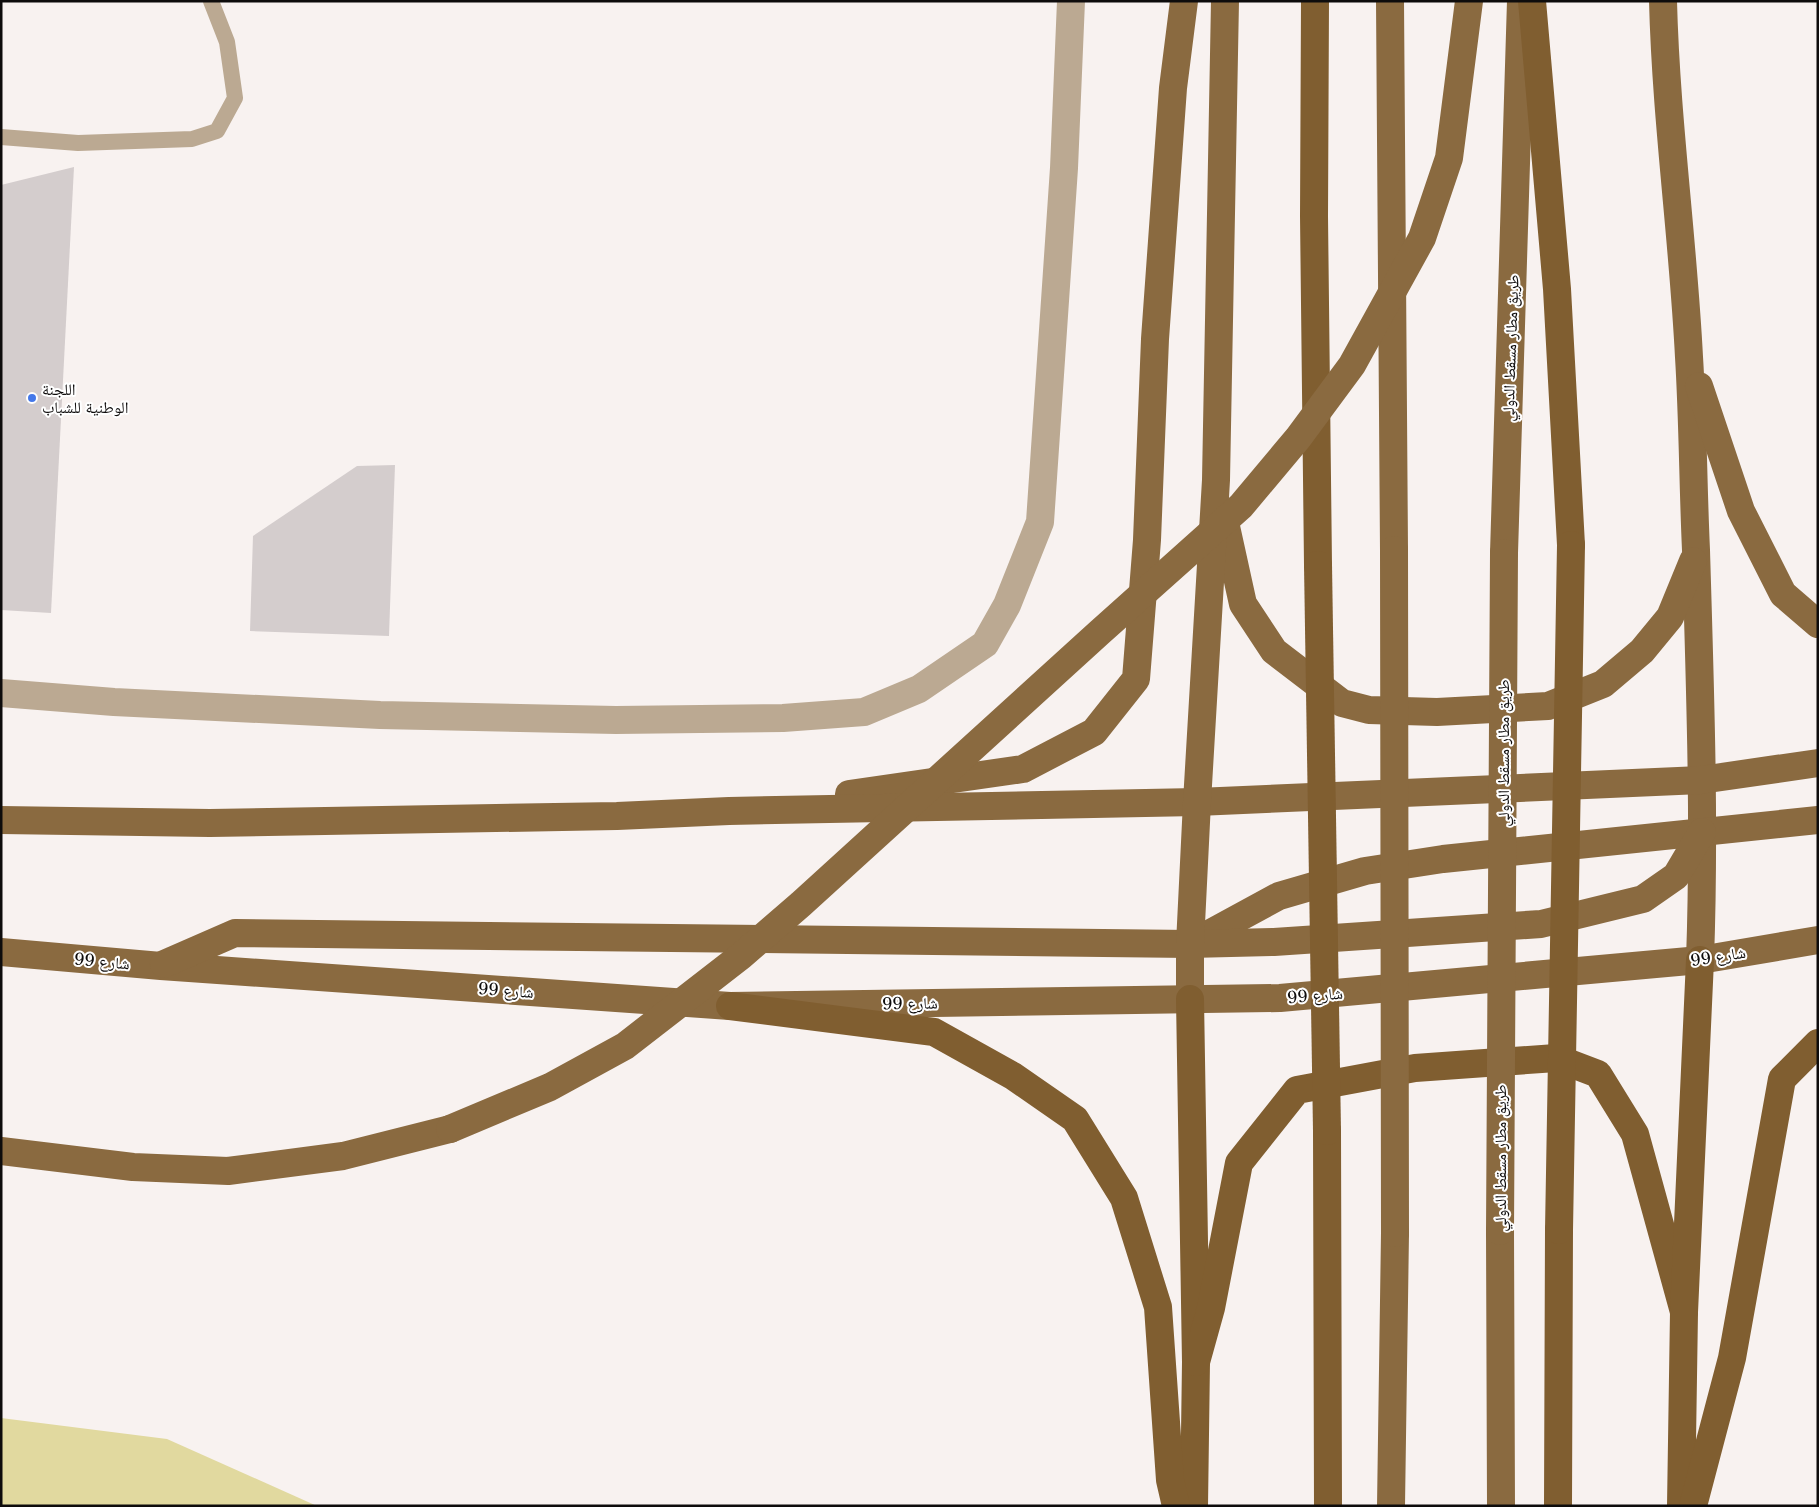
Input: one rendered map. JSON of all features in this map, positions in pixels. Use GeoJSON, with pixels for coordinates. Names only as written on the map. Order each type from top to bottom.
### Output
{"type":"FeatureCollection","features":[{"type":"Feature","properties":{"kind":"highway"},"geometry":{"type":"LineString","coordinates":[[1315,1],[1314,216],[1327,1131],[1328,1506]]}},
{"type":"Feature","properties":{"kind":"highway"},"geometry":{"type":"LineString","coordinates":[[1532,1],[1557,289],[1571,545],[1559,1230],[1558,1506]]}},
{"type":"Feature","properties":{"kind":"highway"},"geometry":{"type":"LineString","coordinates":[[1681,1506],[1684,1312],[1700,960]]}},
{"type":"Feature","properties":{"kind":"highway"},"geometry":{"type":"LineString","coordinates":[[1190,999],[1196,1362],[1194,1506]]}},
{"type":"Feature","properties":{"kind":"highway"},"geometry":{"type":"LineString","coordinates":[[730,1006],[934,1032],[1014,1076],[1075,1119],[1124,1198],[1158,1307],[1170,1480],[1176,1506]]}},
{"type":"Feature","properties":{"kind":"highway"},"geometry":{"type":"LineString","coordinates":[[1693,1506],[1732,1358],[1782,1079],[1818,1044]]}},
{"type":"Feature","properties":{"kind":"highway"},"geometry":{"type":"LineString","coordinates":[[1196,1362],[1211,1308],[1239,1164],[1298,1090],[1415,1068],[1556,1058],[1598,1074],[1635,1134],[1684,1312]]}},
{"type":"Feature","properties":{"kind":"main road"},"geometry":{"type":"LineString","coordinates":[[729,811],[1023,769],[1094,732],[1136,679],[1147,540],[1155,340],[1171,108],[1184,1]]}},
{"type":"Feature","properties":{"kind":"main road"},"geometry":{"type":"LineString","coordinates":[[1190,999],[1190,944],[1197,802],[1216,480],[1225,1]]}},
{"type":"Feature","properties":{"kind":"main road"},"geometry":{"type":"LineString","coordinates":[[1390,1],[1394,550],[1395,1233],[1391,1506]]}},
{"type":"Feature","properties":{"kind":"main road"},"geometry":{"type":"LineString","coordinates":[[1,1151],[133,1167],[228,1171],[343,1156],[450,1129],[550,1087],[625,1046],[741,956],[1241,506],[1298,438],[1352,365],[1422,238],[1449,158],[1469,1]]}},
{"type":"Feature","properties":{"kind":"main road","name":"طريق مطار مسقط الدولي"},"geometry":{"type":"LineString","coordinates":[[1501,1506],[1500,1231],[1504,553],[1521,1]]}},
{"type":"Feature","properties":{"kind":"main road"},"geometry":{"type":"LineString","coordinates":[[1663,1],[1665,69],[1689,357],[1698,597],[1702,780],[1703,867],[1700,960]]}},
{"type":"Feature","properties":{"kind":"main road"},"geometry":{"type":"LineString","coordinates":[[1689,357],[1742,511],[1783,594],[1818,624]]}},
{"type":"Feature","properties":{"kind":"main road"},"geometry":{"type":"LineString","coordinates":[[1216,480],[1243,604],[1274,650],[1342,703],[1369,710],[1437,712],[1548,706],[1604,684],[1642,651],[1670,617],[1696,554]]}},
{"type":"Feature","properties":{"kind":"main road"},"geometry":{"type":"LineString","coordinates":[[1,820],[230,823],[1197,802],[1702,780],[1818,763]]}},
{"type":"Feature","properties":{"kind":"main road"},"geometry":{"type":"LineString","coordinates":[[1190,944],[1279,896],[1365,871],[1443,859],[1818,820]]}},
{"type":"Feature","properties":{"kind":"main road"},"geometry":{"type":"LineString","coordinates":[[161,966],[235,933],[1190,944],[1274,942],[1541,924],[1643,899],[1676,876],[1702,832]]}},
{"type":"Feature","properties":{"kind":"main road","name":"99 شارع"},"geometry":{"type":"LineString","coordinates":[[1,952],[161,966],[730,1006],[1280,998],[1700,960],[1818,940]]}},
{"type":"Feature","properties":{"kind":"street"},"geometry":{"type":"LineString","coordinates":[[1,693],[114,702],[370,714],[616,720],[783,718],[864,712],[919,688],[985,644],[1007,605],[1040,522],[1064,168],[1071,1]]}},
{"type":"Feature","properties":{"kind":"lane"},"geometry":{"type":"LineString","coordinates":[[1,137],[78,143],[192,139],[217,131],[236,98],[227,42],[211,1]]}},
{"type":"Feature","properties":{"kind":"shaded area"},"geometry":{"type":"Polygon","coordinates":[[[1,1418],[167,1439],[317,1506],[1,1506],[1,1418]]]}},
{"type":"Feature","properties":{"kind":"building","name":"اللجنة الوطنية للشباب"},"geometry":{"type":"Polygon","coordinates":[[[74,167],[51,613],[1,610],[1,185],[74,167]]]}},
{"type":"Feature","properties":{"kind":"building"},"geometry":{"type":"Polygon","coordinates":[[[395,465],[389,636],[250,631],[253,536],[357,466],[395,465]]]}},
{"type":"Feature","properties":{"kind":"place","name":"اللجنة الوطنية للشباب"},"geometry":{"type":"Point","coordinates":[32,398]}}]}
